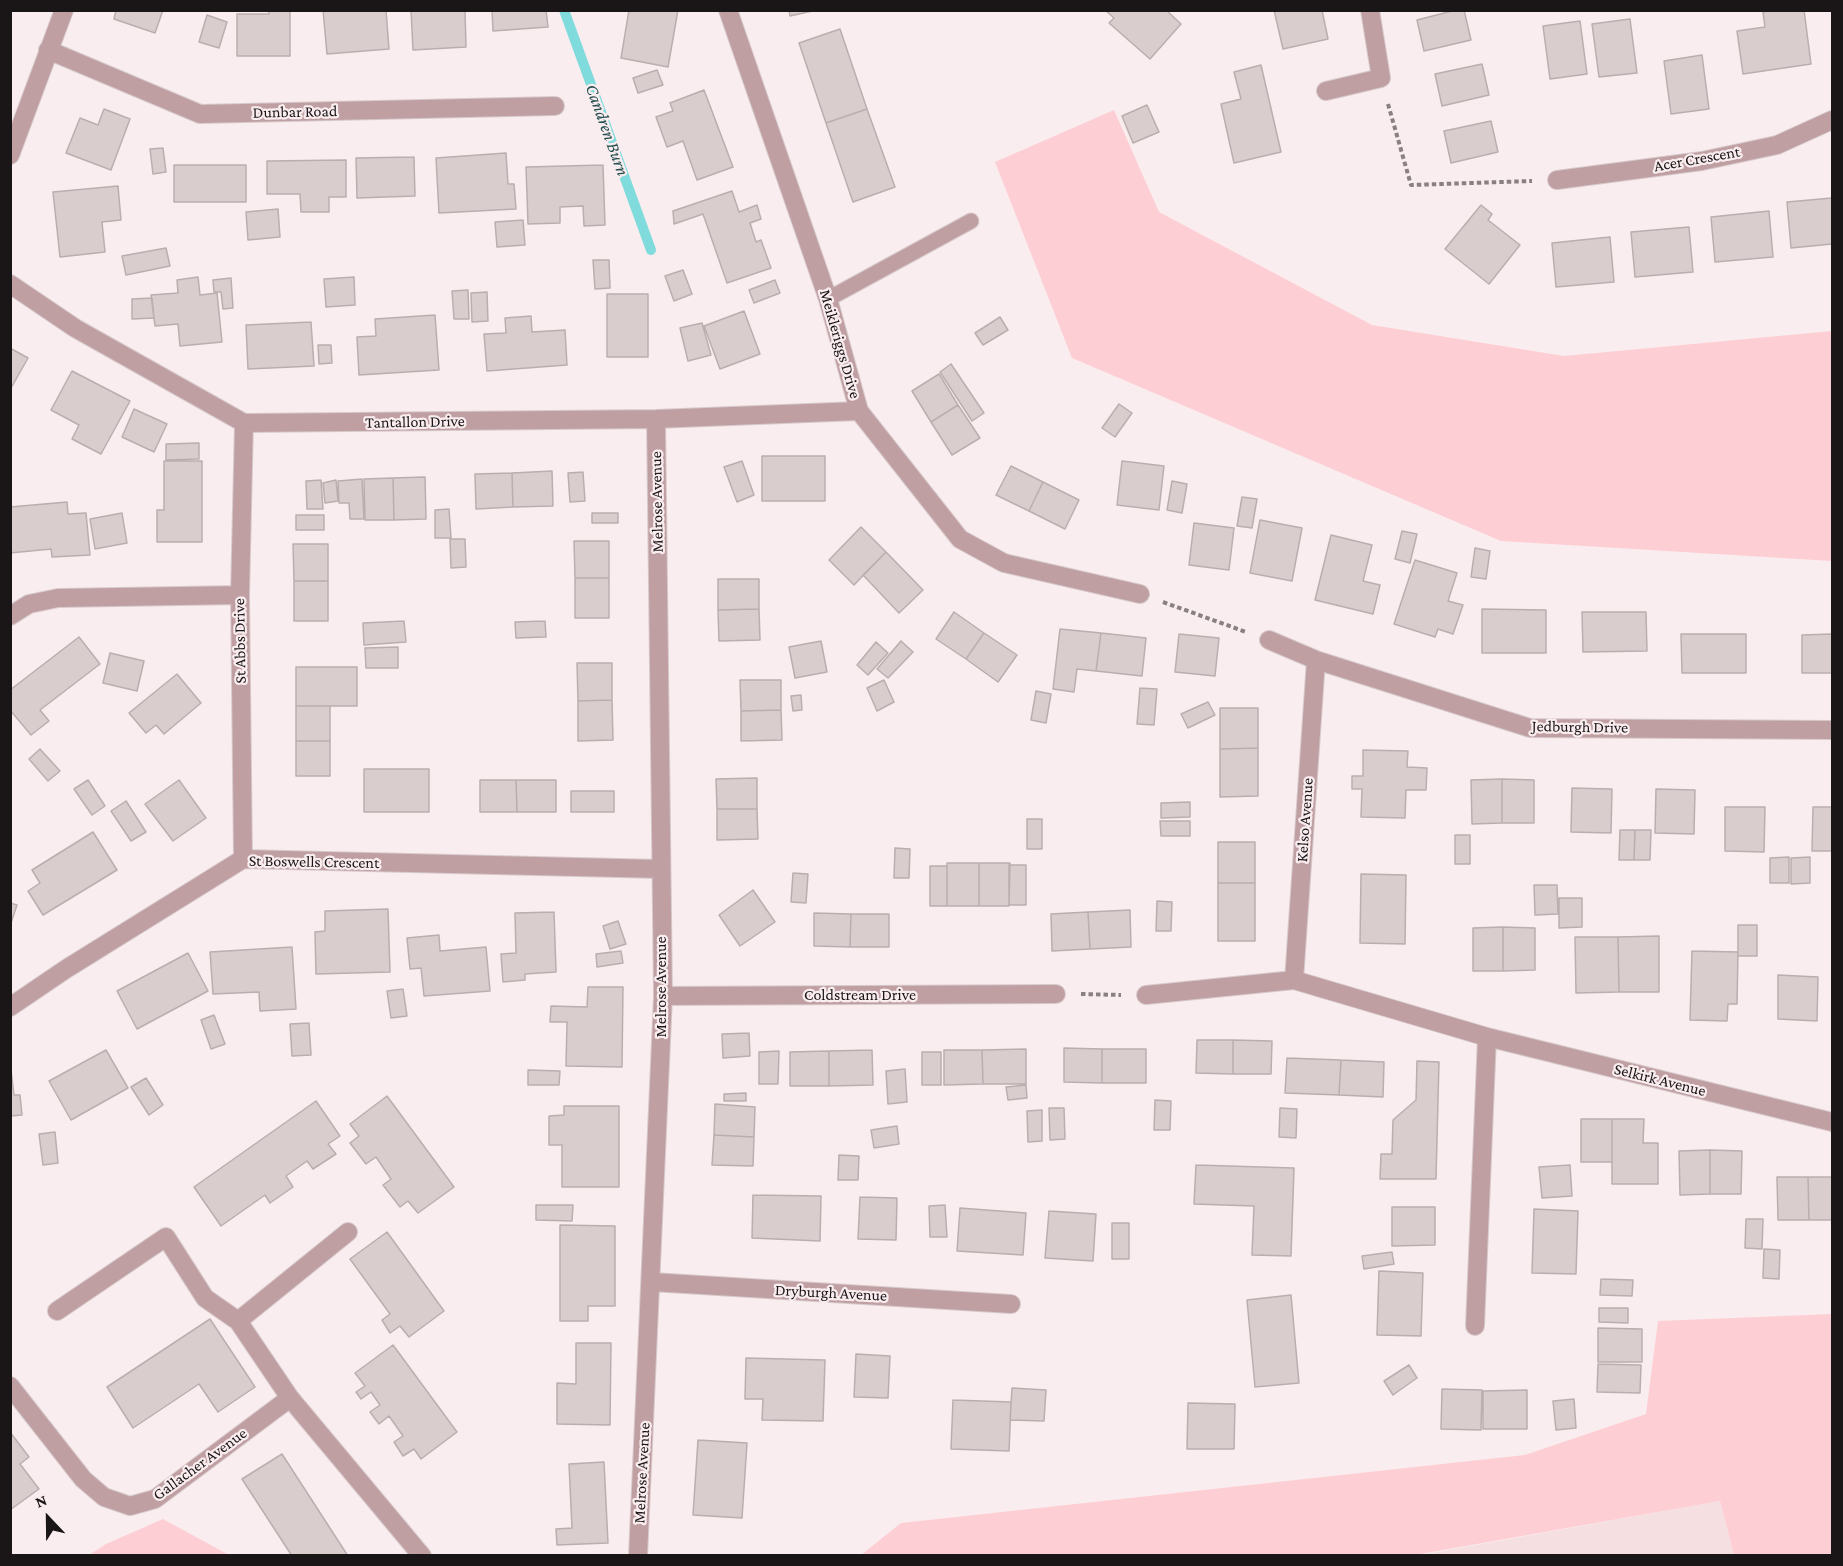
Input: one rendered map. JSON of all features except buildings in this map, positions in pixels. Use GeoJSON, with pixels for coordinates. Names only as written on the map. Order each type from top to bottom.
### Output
{"type":"FeatureCollection","features":[{"type":"Feature","properties":{"kind":"street"},"geometry":{"type":"LineString","coordinates":[[10,155],[64,10]]}},
{"type":"Feature","properties":{"kind":"street","name":"Meikleriggs Drive"},"geometry":{"type":"LineString","coordinates":[[728,10],[828,299],[858,411],[960,539],[1004,563],[1140,594]]}},
{"type":"Feature","properties":{"kind":"street"},"geometry":{"type":"LineString","coordinates":[[1326,91],[1381,78],[1370,10]]}},
{"type":"Feature","properties":{"kind":"street","name":"Dunbar Road"},"geometry":{"type":"LineString","coordinates":[[48,50],[200,114],[555,106]]}},
{"type":"Feature","properties":{"kind":"street","name":"Acer Crescent"},"geometry":{"type":"LineString","coordinates":[[1557,180],[1702,161],[1777,145],[1833,120]]}},
{"type":"Feature","properties":{"kind":"street","name":"Tantallon Drive"},"geometry":{"type":"LineString","coordinates":[[10,284],[75,328],[244,423],[656,419],[858,411]]}},
{"type":"Feature","properties":{"kind":"street","name":"Melrose Avenue"},"geometry":{"type":"LineString","coordinates":[[638,1556],[663,996],[656,419]]}},
{"type":"Feature","properties":{"kind":"street","name":"St Abbs Drive"},"geometry":{"type":"LineString","coordinates":[[243,860],[240,595],[244,423]]}},
{"type":"Feature","properties":{"kind":"street"},"geometry":{"type":"LineString","coordinates":[[10,616],[28,604],[58,598],[240,595]]}},
{"type":"Feature","properties":{"kind":"street","name":"Jedburgh Drive"},"geometry":{"type":"LineString","coordinates":[[1269,640],[1316,660],[1530,728],[1833,730]]}},
{"type":"Feature","properties":{"kind":"street","name":"Kelso Avenue"},"geometry":{"type":"LineString","coordinates":[[1294,980],[1316,660]]}},
{"type":"Feature","properties":{"kind":"street","name":"St Boswells Crescent"},"geometry":{"type":"LineString","coordinates":[[10,1006],[243,860],[660,869]]}},
{"type":"Feature","properties":{"kind":"street","name":"Selkirk Avenue"},"geometry":{"type":"LineString","coordinates":[[1146,995],[1294,980],[1487,1037],[1833,1122]]}},
{"type":"Feature","properties":{"kind":"street","name":"Coldstream Drive"},"geometry":{"type":"LineString","coordinates":[[663,996],[1056,994]]}},
{"type":"Feature","properties":{"kind":"street"},"geometry":{"type":"LineString","coordinates":[[1475,1326],[1487,1037]]}},
{"type":"Feature","properties":{"kind":"street"},"geometry":{"type":"LineString","coordinates":[[238,1321],[348,1232]]}},
{"type":"Feature","properties":{"kind":"street"},"geometry":{"type":"LineString","coordinates":[[57,1311],[166,1237],[205,1298],[238,1321],[290,1398],[422,1556]]}},
{"type":"Feature","properties":{"kind":"street","name":"Dryburgh Avenue"},"geometry":{"type":"LineString","coordinates":[[651,1282],[1011,1304]]}},
{"type":"Feature","properties":{"kind":"street","name":"Gallacher Avenue"},"geometry":{"type":"LineString","coordinates":[[10,1386],[83,1479],[104,1497],[130,1506],[155,1499],[290,1398]]}},
{"type":"Feature","properties":{"kind":"lane"},"geometry":{"type":"LineString","coordinates":[[828,299],[971,221]]}},
{"type":"Feature","properties":{"kind":"path"},"geometry":{"type":"LineString","coordinates":[[1381,78],[1411,185],[1557,180]]}},
{"type":"Feature","properties":{"kind":"path"},"geometry":{"type":"LineString","coordinates":[[1140,594],[1269,640]]}},
{"type":"Feature","properties":{"kind":"path"},"geometry":{"type":"LineString","coordinates":[[1056,994],[1146,995]]}},
{"type":"Feature","properties":{"kind":"shaded area"},"geometry":{"type":"Polygon","coordinates":[[[1114,110],[1159,212],[1372,325],[1564,356],[1832,331],[1832,561],[1501,541],[1072,358],[995,162],[1114,110]]]}},
{"type":"Feature","properties":{"kind":"shaded area"},"geometry":{"type":"Polygon","coordinates":[[[1832,1314],[1832,1555],[1734,1555],[1720,1501],[1415,1555],[861,1555],[901,1523],[1525,1455],[1646,1414],[1658,1321],[1832,1314]]]}},
{"type":"Feature","properties":{"kind":"shaded area"},"geometry":{"type":"Polygon","coordinates":[[[1720,1501],[1734,1555],[1415,1556],[1720,1501]]]}},
{"type":"Feature","properties":{"kind":"shaded area"},"geometry":{"type":"Polygon","coordinates":[[[163,1519],[229,1555],[89,1555],[106,1544],[163,1519]]]}},
{"type":"Feature","properties":{"kind":"waterway","name":"Candren Burn"},"geometry":{"type":"LineString","coordinates":[[564,10],[651,250]]}}]}
